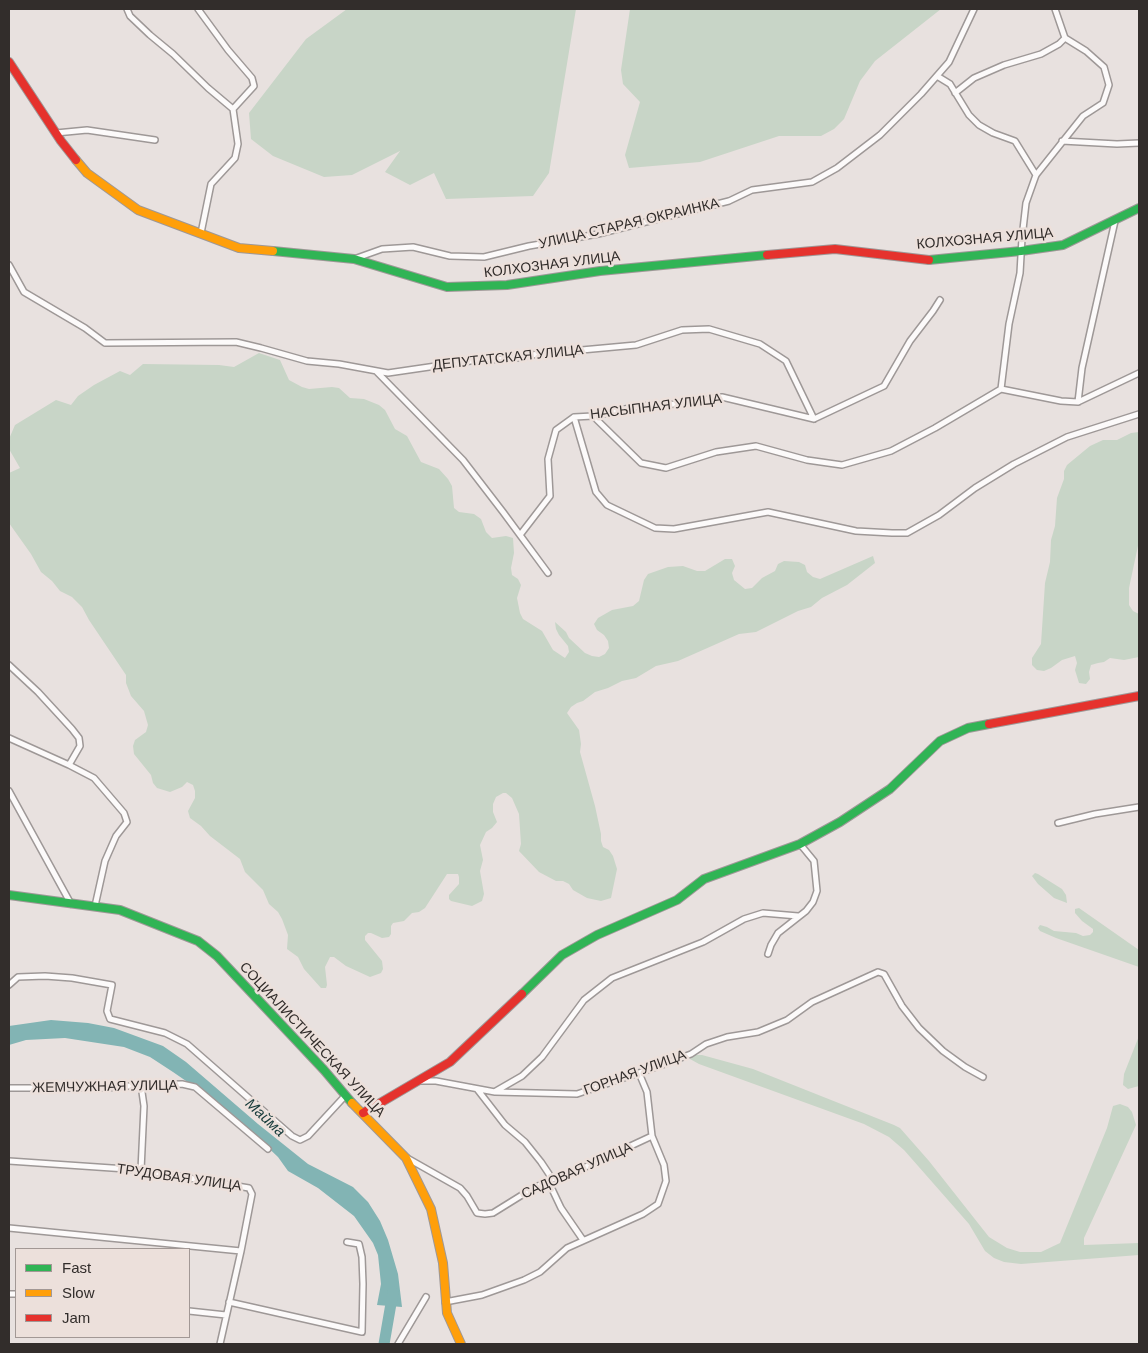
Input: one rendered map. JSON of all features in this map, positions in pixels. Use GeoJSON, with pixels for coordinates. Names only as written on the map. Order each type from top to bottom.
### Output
{"type":"FeatureCollection","features":[{"type":"Feature","properties":{"kind":"street"},"geometry":{"type":"LineString","coordinates":[[126,9],[130,16],[150,35],[233,109],[238,144],[235,158],[211,184],[201,233]]}},
{"type":"Feature","properties":{"kind":"street"},"geometry":{"type":"LineString","coordinates":[[198,9],[228,50],[252,78],[254,86],[233,109]]}},
{"type":"Feature","properties":{"kind":"street","name":"УЛИЦА СТАРАЯ ОКРАИНКА"},"geometry":{"type":"LineString","coordinates":[[354,259],[382,249],[413,247],[450,256],[484,257],[529,246],[598,234],[729,201],[752,190],[812,182],[837,168],[880,135],[936,76],[949,62],[974,9]]}},
{"type":"Feature","properties":{"kind":"street"},"geometry":{"type":"LineString","coordinates":[[1001,389],[1009,324],[1020,273],[1026,204],[1036,175],[1083,116],[1103,103],[1109,85],[1104,67],[1086,51],[1065,38],[1055,9]]}},
{"type":"Feature","properties":{"kind":"street"},"geometry":{"type":"LineString","coordinates":[[955,93],[974,78],[1004,65],[1041,54],[1059,44],[1065,38]]}},
{"type":"Feature","properties":{"kind":"street","name":"КОЛХОЗНАЯ УЛИЦА"},"geometry":{"type":"LineString","coordinates":[[9,62],[56,133],[87,173],[138,210],[240,248],[354,259],[447,287],[507,285],[600,270],[834,249],[925,260],[1021,251],[1063,245],[1139,208]]}},
{"type":"Feature","properties":{"kind":"street"},"geometry":{"type":"LineString","coordinates":[[936,76],[950,84],[968,115],[979,125],[993,133],[1015,141],[1036,175]]}},
{"type":"Feature","properties":{"kind":"street"},"geometry":{"type":"LineString","coordinates":[[56,133],[87,130],[155,140]]}},
{"type":"Feature","properties":{"kind":"street"},"geometry":{"type":"LineString","coordinates":[[1062,140],[1117,144],[1139,143]]}},
{"type":"Feature","properties":{"kind":"street"},"geometry":{"type":"LineString","coordinates":[[1078,402],[1082,368],[1115,221]]}},
{"type":"Feature","properties":{"kind":"street","name":"ДЕПУТАТСКАЯ УЛИЦА"},"geometry":{"type":"LineString","coordinates":[[9,265],[24,292],[85,328],[104,343],[236,342],[307,361],[388,372],[477,360],[511,359],[538,354],[636,345],[682,330],[709,329],[760,344],[786,360],[814,419]]}},
{"type":"Feature","properties":{"kind":"street"},"geometry":{"type":"LineString","coordinates":[[814,419],[884,386],[910,341],[940,300]]}},
{"type":"Feature","properties":{"kind":"street"},"geometry":{"type":"LineString","coordinates":[[375,370],[462,460],[548,573]]}},
{"type":"Feature","properties":{"kind":"street"},"geometry":{"type":"LineString","coordinates":[[593,416],[641,463],[666,468],[716,452],[756,446],[807,460],[842,465],[891,450],[935,428],[1001,389],[1061,401],[1078,402],[1139,374]]}},
{"type":"Feature","properties":{"kind":"street","name":"НАСЫПНАЯ УЛИЦА"},"geometry":{"type":"LineString","coordinates":[[520,535],[550,496],[548,459],[556,430],[574,417],[593,416],[639,406],[676,404],[722,397],[814,419]]}},
{"type":"Feature","properties":{"kind":"street"},"geometry":{"type":"LineString","coordinates":[[574,417],[596,492],[607,505],[655,528],[674,529],[768,512],[856,531],[892,533],[907,532],[938,515],[975,488],[1014,464],[1068,437],[1139,414]]}},
{"type":"Feature","properties":{"kind":"street"},"geometry":{"type":"LineString","coordinates":[[9,665],[38,692],[79,738],[80,746],[69,764]]}},
{"type":"Feature","properties":{"kind":"street"},"geometry":{"type":"LineString","coordinates":[[363,1112],[420,1081],[450,1062],[562,955],[597,935],[677,900],[704,879],[800,844],[840,822],[890,789],[940,740],[968,728],[1139,696]]}},
{"type":"Feature","properties":{"kind":"street"},"geometry":{"type":"LineString","coordinates":[[9,738],[69,764],[94,778],[124,813],[127,822],[116,836],[105,861],[95,906]]}},
{"type":"Feature","properties":{"kind":"street"},"geometry":{"type":"LineString","coordinates":[[9,791],[71,904]]}},
{"type":"Feature","properties":{"kind":"street"},"geometry":{"type":"LineString","coordinates":[[1058,824],[1096,814],[1139,807]]}},
{"type":"Feature","properties":{"kind":"street"},"geometry":{"type":"LineString","coordinates":[[768,954],[778,933],[806,910],[813,902],[817,891],[814,861],[800,844]]}},
{"type":"Feature","properties":{"kind":"street","name":"СОЦИАЛИСТИЧЕСКАЯ УЛИЦА"},"geometry":{"type":"LineString","coordinates":[[9,895],[120,910],[184,934],[209,949],[324,1070],[345,1096],[363,1112],[406,1158],[426,1195],[433,1215],[443,1263],[447,1313],[461,1344]]}},
{"type":"Feature","properties":{"kind":"street"},"geometry":{"type":"LineString","coordinates":[[495,1092],[522,1076],[542,1057],[584,1000],[612,978],[702,942],[744,919],[763,913],[798,916]]}},
{"type":"Feature","properties":{"kind":"street","name":"ГОРНАЯ УЛИЦА"},"geometry":{"type":"LineString","coordinates":[[420,1081],[436,1081],[495,1092],[577,1094],[691,1054],[706,1044],[728,1037],[758,1032],[787,1020],[812,1002],[878,972],[884,974],[902,1006],[919,1028],[943,1051],[983,1078]]}},
{"type":"Feature","properties":{"kind":"street"},"geometry":{"type":"LineString","coordinates":[[9,985],[18,977],[45,976],[72,978],[112,985],[107,1011],[110,1019],[165,1033],[187,1044],[286,1131],[300,1140],[308,1136],[345,1096]]}},
{"type":"Feature","properties":{"kind":"street"},"geometry":{"type":"LineString","coordinates":[[446,1302],[482,1295],[524,1280],[540,1272],[567,1248],[643,1214],[658,1204],[666,1181],[664,1165],[652,1136],[647,1092],[639,1073]]}},
{"type":"Feature","properties":{"kind":"street","name":"ЖЕМЧУЖНАЯ УЛИЦА"},"geometry":{"type":"LineString","coordinates":[[9,1088],[105,1088],[182,1084],[195,1087],[268,1149]]}},
{"type":"Feature","properties":{"kind":"street"},"geometry":{"type":"LineString","coordinates":[[141,1085],[144,1106],[141,1170]]}},
{"type":"Feature","properties":{"kind":"street"},"geometry":{"type":"LineString","coordinates":[[477,1089],[505,1125],[533,1152],[549,1174],[561,1208],[584,1240]]}},
{"type":"Feature","properties":{"kind":"street","name":"САДОВАЯ УЛИЦА"},"geometry":{"type":"LineString","coordinates":[[406,1158],[460,1188],[478,1213],[485,1214],[492,1213],[550,1180],[580,1170],[652,1136]]}},
{"type":"Feature","properties":{"kind":"street","name":"ТРУДОВАЯ УЛИЦА"},"geometry":{"type":"LineString","coordinates":[[9,1161],[141,1170],[249,1188],[252,1194],[242,1251],[220,1344]]}},
{"type":"Feature","properties":{"kind":"street"},"geometry":{"type":"LineString","coordinates":[[9,1228],[242,1251]]}},
{"type":"Feature","properties":{"kind":"street"},"geometry":{"type":"LineString","coordinates":[[229,1302],[362,1332],[364,1284],[362,1257],[359,1244],[347,1242]]}},
{"type":"Feature","properties":{"kind":"street"},"geometry":{"type":"LineString","coordinates":[[398,1344],[426,1298]]}},
{"type":"Feature","properties":{"kind":"street"},"geometry":{"type":"LineString","coordinates":[[190,1311],[226,1315]]}},
{"type":"Feature","properties":{"kind":"green space"},"geometry":{"type":"Polygon","coordinates":[[[347,9],[576,9],[549,173],[533,196],[446,199],[434,173],[410,185],[385,172],[400,151],[352,175],[324,177],[273,156],[251,139],[249,113],[306,39],[347,9]]]}},
{"type":"Feature","properties":{"kind":"green space"},"geometry":{"type":"Polygon","coordinates":[[[630,9],[941,9],[875,61],[860,81],[844,119],[834,129],[821,136],[779,136],[700,162],[629,168],[625,155],[640,102],[623,84],[621,70],[630,9]]]}},
{"type":"Feature","properties":{"kind":"green space"},"geometry":{"type":"Polygon","coordinates":[[[259,353],[280,360],[289,380],[302,387],[309,389],[339,388],[350,398],[364,399],[379,405],[385,410],[395,429],[407,436],[421,462],[439,469],[448,479],[452,486],[454,508],[459,512],[474,514],[481,519],[486,532],[492,538],[506,536],[513,538],[514,553],[511,568],[512,575],[518,579],[521,585],[517,598],[520,613],[523,619],[542,631],[553,650],[565,658],[569,652],[568,646],[559,635],[555,622],[585,653],[599,657],[605,654],[609,648],[608,641],[594,624],[598,618],[612,610],[633,606],[639,601],[644,580],[648,574],[668,567],[683,566],[697,571],[705,571],[725,559],[732,559],[735,566],[732,573],[734,580],[745,589],[752,588],[762,578],[775,571],[778,564],[784,561],[799,562],[805,565],[807,572],[813,577],[820,579],[873,556],[875,563],[847,585],[822,598],[811,607],[798,611],[756,632],[739,634],[678,661],[656,666],[636,678],[622,681],[595,692],[571,707],[567,713],[579,730],[580,752],[595,806],[601,841],[603,847],[609,850],[613,856],[617,869],[611,898],[601,901],[587,898],[573,890],[569,884],[563,881],[556,881],[539,872],[519,851],[521,844],[519,814],[512,798],[503,793],[496,797],[493,804],[493,812],[497,822],[486,832],[480,845],[483,860],[480,871],[484,894],[482,901],[472,906],[451,901],[449,895],[459,884],[459,877],[458,874],[447,874],[425,908],[419,912],[412,913],[404,921],[393,923],[389,937],[382,938],[371,933],[365,936],[365,940],[382,961],[383,969],[381,973],[370,977],[346,966],[334,957],[330,957],[325,967],[327,985],[326,988],[321,988],[304,969],[298,957],[287,949],[288,935],[282,919],[278,912],[269,904],[263,890],[245,872],[240,859],[190,818],[188,811],[195,798],[193,785],[187,782],[182,787],[170,792],[157,788],[153,783],[151,775],[134,754],[133,746],[135,740],[146,732],[148,725],[144,711],[131,696],[126,683],[126,675],[82,607],[72,597],[60,591],[41,572],[9,523],[9,473],[20,468],[9,449],[9,439],[15,425],[56,400],[71,405],[78,396],[94,385],[120,371],[130,375],[143,364],[219,365],[234,367],[259,353]]]}},
{"type":"Feature","properties":{"kind":"green space"},"geometry":{"type":"Polygon","coordinates":[[[1139,432],[1139,541],[1129,588],[1129,605],[1133,611],[1139,614],[1139,657],[1124,660],[1110,658],[1104,662],[1091,665],[1090,679],[1086,684],[1079,683],[1075,670],[1077,663],[1075,656],[1062,660],[1044,671],[1037,670],[1032,665],[1032,658],[1041,644],[1045,583],[1050,562],[1057,498],[1064,479],[1064,471],[1067,465],[1090,446],[1103,440],[1117,440],[1131,433],[1139,432]]]}},
{"type":"Feature","properties":{"kind":"green space"},"geometry":{"type":"Polygon","coordinates":[[[1035,873],[1062,889],[1066,895],[1067,903],[1054,898],[1038,884],[1032,876],[1035,873]]]}},
{"type":"Feature","properties":{"kind":"green space"},"geometry":{"type":"Polygon","coordinates":[[[1079,908],[1139,950],[1139,967],[1056,938],[1040,931],[1038,928],[1040,925],[1054,931],[1076,933],[1083,936],[1090,935],[1093,929],[1075,913],[1075,909],[1079,908]]]}},
{"type":"Feature","properties":{"kind":"green space"},"geometry":{"type":"Polygon","coordinates":[[[1139,1036],[1139,1086],[1128,1089],[1123,1085],[1124,1074],[1139,1036]]]}},
{"type":"Feature","properties":{"kind":"green space"},"geometry":{"type":"Polygon","coordinates":[[[695,1055],[702,1055],[753,1069],[900,1128],[929,1161],[989,1237],[1007,1248],[1020,1252],[1041,1252],[1060,1243],[1107,1128],[1113,1106],[1120,1104],[1128,1107],[1132,1112],[1136,1125],[1084,1238],[1084,1245],[1139,1243],[1139,1255],[1021,1264],[1004,1262],[994,1258],[985,1251],[969,1224],[904,1150],[889,1137],[864,1124],[699,1064],[690,1059],[695,1055]]]}},
{"type":"Feature","properties":{"kind":"water"},"geometry":{"type":"Polygon","coordinates":[[[51,1020],[88,1023],[114,1028],[163,1046],[186,1062],[308,1164],[353,1187],[368,1202],[380,1221],[388,1240],[398,1274],[402,1307],[377,1305],[381,1284],[378,1255],[373,1243],[354,1216],[318,1188],[288,1171],[278,1157],[238,1119],[173,1072],[150,1057],[124,1047],[65,1038],[26,1040],[9,1045],[9,1026],[51,1020]]]}},
{"type":"Feature","properties":{"kind":"waterway","name":"Майма"},"geometry":{"type":"LineString","coordinates":[[384,1344],[393,1292]]}},
{"type":"Feature","properties":{"kind":"traffic: fast"},"geometry":{"type":"LineString","coordinates":[[929,260],[1063,245],[1139,208]]}},
{"type":"Feature","properties":{"kind":"traffic: fast"},"geometry":{"type":"LineString","coordinates":[[273,251],[354,259],[447,287],[507,285],[600,271],[767,255]]}},
{"type":"Feature","properties":{"kind":"traffic: fast"},"geometry":{"type":"LineString","coordinates":[[522,994],[562,955],[597,935],[677,900],[704,879],[800,844],[840,822],[890,789],[940,741],[968,728],[989,724]]}},
{"type":"Feature","properties":{"kind":"traffic: fast"},"geometry":{"type":"LineString","coordinates":[[9,895],[120,910],[198,941],[217,956],[324,1070],[352,1103]]}},
{"type":"Feature","properties":{"kind":"traffic: slow"},"geometry":{"type":"LineString","coordinates":[[76,160],[87,173],[138,210],[239,248],[273,251]]}},
{"type":"Feature","properties":{"kind":"traffic: slow"},"geometry":{"type":"LineString","coordinates":[[352,1103],[406,1158],[431,1209],[443,1263],[447,1313],[461,1344]]}},
{"type":"Feature","properties":{"kind":"traffic: jam"},"geometry":{"type":"LineString","coordinates":[[9,62],[61,141],[76,160]]}},
{"type":"Feature","properties":{"kind":"traffic: jam"},"geometry":{"type":"LineString","coordinates":[[767,255],[835,249],[929,260]]}},
{"type":"Feature","properties":{"kind":"traffic: jam"},"geometry":{"type":"LineString","coordinates":[[989,724],[1139,696]]}},
{"type":"Feature","properties":{"kind":"traffic: jam"},"geometry":{"type":"LineString","coordinates":[[363,1113],[450,1062],[522,994]]}}]}
